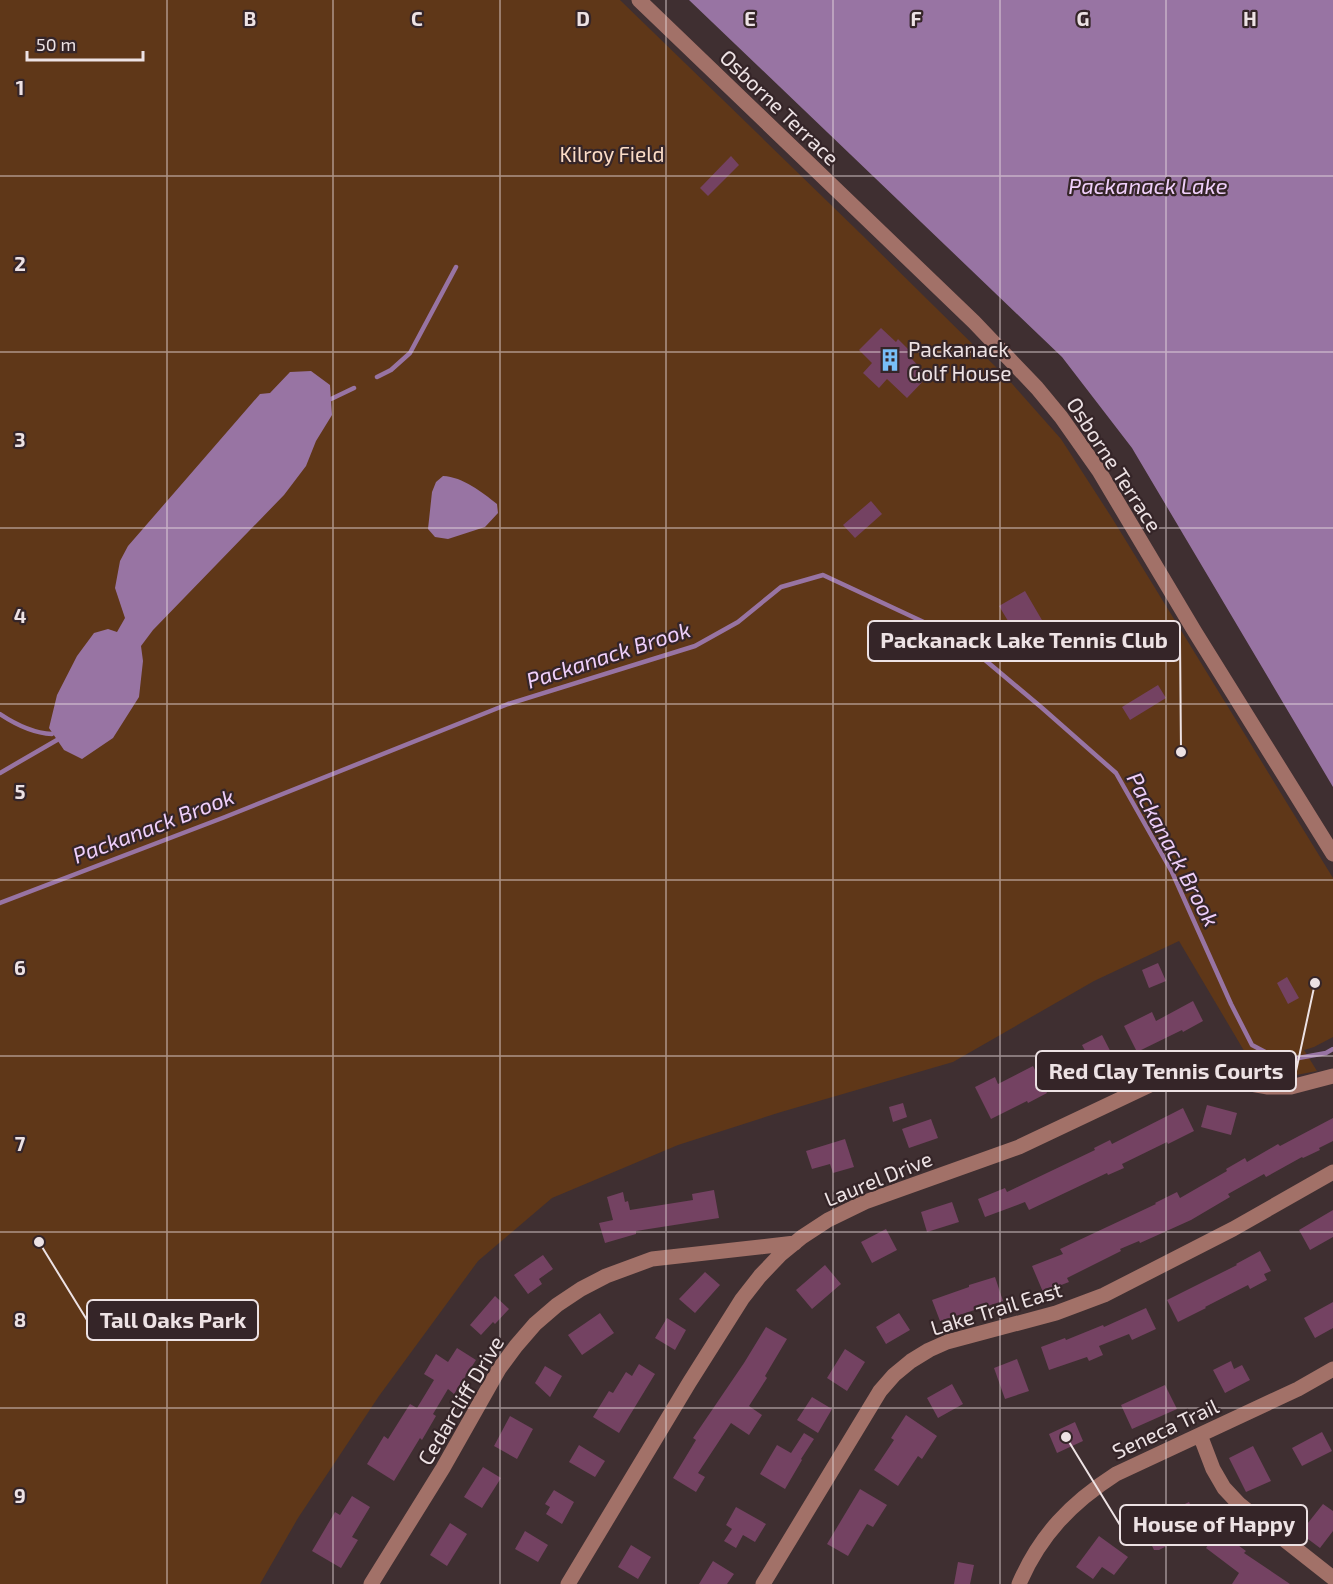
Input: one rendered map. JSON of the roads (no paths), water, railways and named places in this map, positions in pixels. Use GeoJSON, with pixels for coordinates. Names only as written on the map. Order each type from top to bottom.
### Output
{"type":"FeatureCollection","features":[{"type":"Feature","properties":{"kind":"street","name":"Osborne Terrace"},"geometry":{"type":"LineString","coordinates":[[639,0],[974,322],[1061,417],[1099,471],[1333,854]]}},
{"type":"Feature","properties":{"kind":"street","name":"Laurel Drive"},"geometry":{"type":"LineString","coordinates":[[568,1584],[742,1299],[759,1276],[780,1256],[828,1220],[865,1202],[1019,1148],[1183,1071],[1197,1069],[1210,1071],[1245,1083],[1268,1087],[1291,1087],[1333,1076]]}},
{"type":"Feature","properties":{"kind":"street","name":"Lake Trail East"},"geometry":{"type":"LineString","coordinates":[[763,1584],[880,1391],[911,1361],[947,1342],[1056,1313],[1104,1295],[1233,1229],[1333,1172]]}},
{"type":"Feature","properties":{"kind":"street","name":"Cedarcliff Drive"},"geometry":{"type":"LineString","coordinates":[[371,1584],[443,1468],[499,1369],[529,1331],[557,1305],[606,1276],[652,1259],[795,1243]]}},
{"type":"Feature","properties":{"kind":"street","name":"Seneca Trail"},"geometry":{"type":"LineString","coordinates":[[1018,1584],[1026,1567],[1052,1528],[1071,1507],[1093,1489],[1116,1474],[1298,1389],[1333,1369]]}},
{"type":"Feature","properties":{"kind":"street"},"geometry":{"type":"LineString","coordinates":[[1200,1435],[1213,1469],[1224,1488],[1239,1504],[1333,1578]]}},
{"type":"Feature","properties":{"kind":"water","name":"Packanack Lake"},"geometry":{"type":"Polygon","coordinates":[[[689,0],[1333,0],[1333,787],[1132,448],[1062,357],[689,0]]]}},
{"type":"Feature","properties":{"kind":"water"},"geometry":{"type":"Polygon","coordinates":[[[311,371],[330,385],[332,415],[316,441],[306,466],[284,495],[153,630],[141,646],[143,661],[139,697],[113,738],[82,759],[64,750],[49,728],[57,695],[77,656],[94,633],[108,629],[117,632],[125,618],[115,588],[120,561],[128,546],[260,394],[270,393],[290,372],[311,371]]]}},
{"type":"Feature","properties":{"kind":"water"},"geometry":{"type":"Polygon","coordinates":[[[443,476],[458,479],[479,490],[497,504],[498,513],[485,527],[448,539],[435,537],[428,529],[432,492],[436,482],[443,476]]]}},
{"type":"Feature","properties":{"kind":"waterway"},"geometry":{"type":"LineString","coordinates":[[377,377],[391,370],[410,353],[456,267]]}},
{"type":"Feature","properties":{"kind":"waterway"},"geometry":{"type":"LineString","coordinates":[[331,399],[354,388]]}},
{"type":"Feature","properties":{"kind":"waterway","name":"Packanack Brook"},"geometry":{"type":"LineString","coordinates":[[0,903],[225,817],[508,704],[695,646],[738,622],[781,587],[823,575],[960,639],[1116,773],[1172,872],[1231,1004],[1252,1045],[1282,1061],[1326,1053],[1333,1049]]}},
{"type":"Feature","properties":{"kind":"waterway"},"geometry":{"type":"LineString","coordinates":[[0,714],[25,727],[52,734]]}},
{"type":"Feature","properties":{"kind":"waterway"},"geometry":{"type":"LineString","coordinates":[[0,773],[57,740]]}},
{"type":"Feature","properties":{"kind":"place","name":"Packanack Golf House"},"geometry":{"type":"Point","coordinates":[890,360]}},
{"type":"Feature","properties":{"kind":"place","name":"Packanack Lake Tennis Club"},"geometry":{"type":"Point","coordinates":[1181,752]}},
{"type":"Feature","properties":{"kind":"place","name":"Red Clay Tennis Courts"},"geometry":{"type":"Point","coordinates":[1315,983]}},
{"type":"Feature","properties":{"kind":"place","name":"Tall Oaks Park"},"geometry":{"type":"Point","coordinates":[39,1242]}},
{"type":"Feature","properties":{"kind":"place","name":"House of Happy"},"geometry":{"type":"Point","coordinates":[1066,1437]}},
{"type":"Feature","properties":{"kind":"park label","name":"Kilroy Field"},"geometry":{"type":"Point","coordinates":[612,153]}}]}
